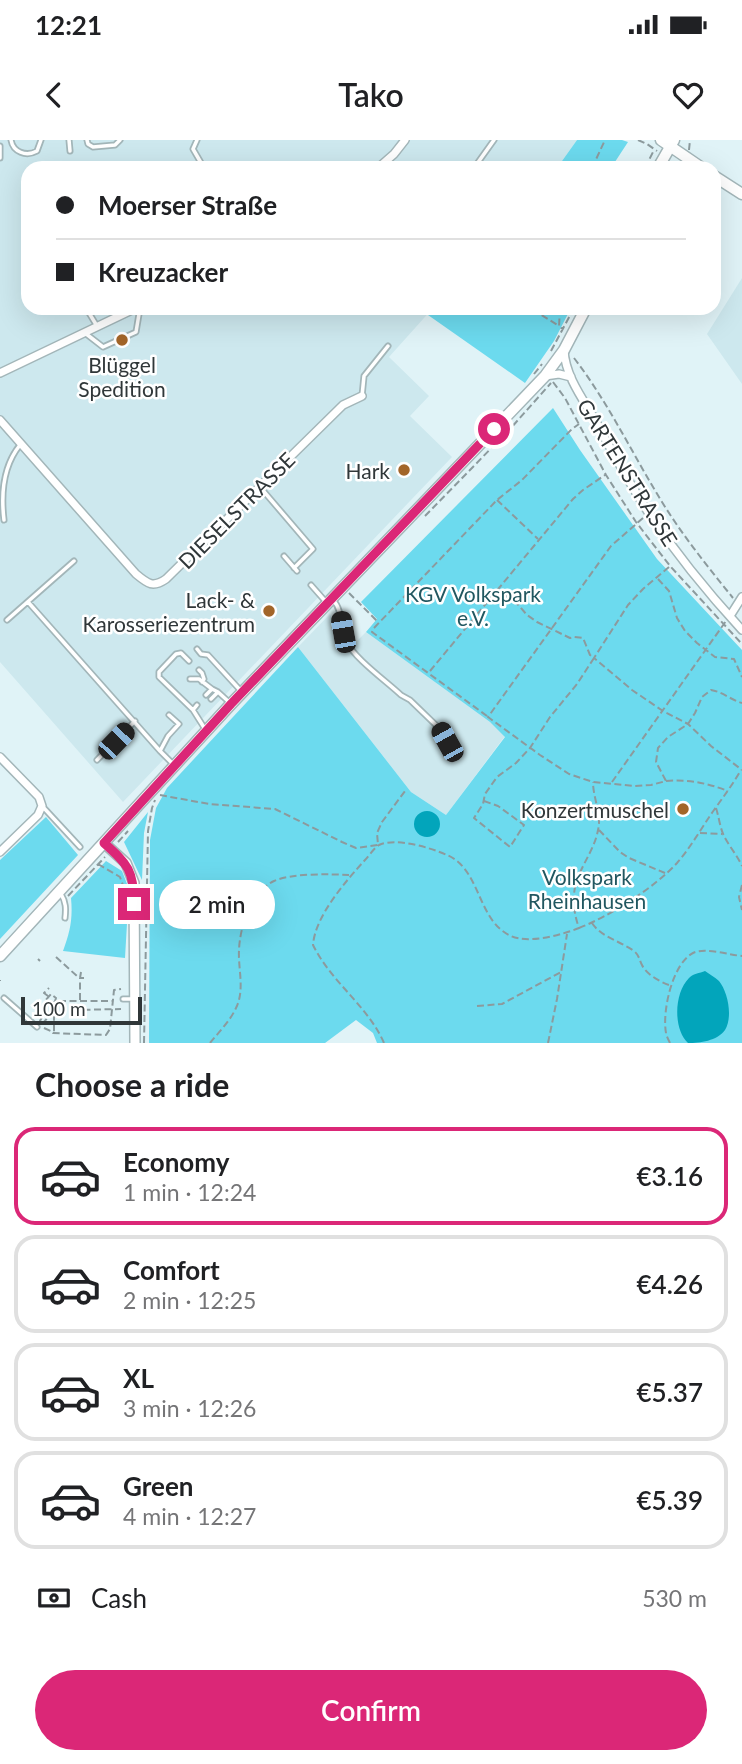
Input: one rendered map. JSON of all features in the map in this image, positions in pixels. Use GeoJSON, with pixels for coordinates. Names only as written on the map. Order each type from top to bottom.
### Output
{"type":"FeatureCollection","features":[{"type":"Feature","properties":{"kind":"main road"},"geometry":{"type":"LineString","coordinates":[[661,140],[672,143],[694,161]]}},
{"type":"Feature","properties":{"kind":"main road"},"geometry":{"type":"LineString","coordinates":[[661,161],[672,143]]}},
{"type":"Feature","properties":{"kind":"main road"},"geometry":{"type":"LineString","coordinates":[[721,180],[742,194]]}},
{"type":"Feature","properties":{"kind":"main road"},"geometry":{"type":"LineString","coordinates":[[0,956],[242,692],[549,379],[567,353],[583,315]]}},
{"type":"Feature","properties":{"kind":"street"},"geometry":{"type":"LineString","coordinates":[[386,161],[405,140]]}},
{"type":"Feature","properties":{"kind":"street"},"geometry":{"type":"LineString","coordinates":[[0,372],[122,315]]}},
{"type":"Feature","properties":{"kind":"street","name":"GARTENSTRASSE"},"geometry":{"type":"LineString","coordinates":[[567,353],[566,363],[571,377],[649,513],[742,629]]}},
{"type":"Feature","properties":{"kind":"street","name":"GARTENSTRASSE"},"geometry":{"type":"LineString","coordinates":[[549,379],[559,374],[571,377]]}},
{"type":"Feature","properties":{"kind":"street","name":"DIESELSTRASSE"},"geometry":{"type":"LineString","coordinates":[[0,420],[136,574],[150,583],[158,584],[343,405],[362,396]]}},
{"type":"Feature","properties":{"kind":"street"},"geometry":{"type":"LineString","coordinates":[[730,616],[740,601]]}},
{"type":"Feature","properties":{"kind":"street"},"geometry":{"type":"LineString","coordinates":[[0,757],[39,797],[42,806],[38,815],[0,852]]}},
{"type":"Feature","properties":{"kind":"street"},"geometry":{"type":"LineString","coordinates":[[104,843],[126,863],[134,883],[135,1043]]}},
{"type":"Feature","properties":{"kind":"lane"},"geometry":{"type":"LineString","coordinates":[[11,140],[16,150],[29,154],[37,151],[41,140]]}},
{"type":"Feature","properties":{"kind":"lane"},"geometry":{"type":"LineString","coordinates":[[69,140],[69,151]]}},
{"type":"Feature","properties":{"kind":"lane"},"geometry":{"type":"LineString","coordinates":[[87,140],[93,147],[115,145],[120,140]]}},
{"type":"Feature","properties":{"kind":"lane"},"geometry":{"type":"LineString","coordinates":[[197,140],[193,149],[200,161]]}},
{"type":"Feature","properties":{"kind":"lane"},"geometry":{"type":"LineString","coordinates":[[479,161],[494,140]]}},
{"type":"Feature","properties":{"kind":"lane"},"geometry":{"type":"LineString","coordinates":[[0,146],[0,158]]}},
{"type":"Feature","properties":{"kind":"lane"},"geometry":{"type":"LineString","coordinates":[[90,315],[97,326]]}},
{"type":"Feature","properties":{"kind":"lane"},"geometry":{"type":"LineString","coordinates":[[83,332],[103,347],[136,332],[137,315]]}},
{"type":"Feature","properties":{"kind":"lane"},"geometry":{"type":"LineString","coordinates":[[362,396],[364,376],[388,346]]}},
{"type":"Feature","properties":{"kind":"lane"},"geometry":{"type":"LineString","coordinates":[[4,520],[3,485],[13,455],[21,444]]}},
{"type":"Feature","properties":{"kind":"lane"},"geometry":{"type":"LineString","coordinates":[[260,487],[313,549],[296,569],[284,556]]}},
{"type":"Feature","properties":{"kind":"lane"},"geometry":{"type":"LineString","coordinates":[[7,620],[74,561]]}},
{"type":"Feature","properties":{"kind":"lane"},"geometry":{"type":"LineString","coordinates":[[311,585],[329,601],[337,604],[343,632],[351,650],[440,729],[455,754]]}},
{"type":"Feature","properties":{"kind":"lane"},"geometry":{"type":"LineString","coordinates":[[28,601],[175,766]]}},
{"type":"Feature","properties":{"kind":"lane"},"geometry":{"type":"LineString","coordinates":[[197,649],[201,654],[208,655],[242,692]]}},
{"type":"Feature","properties":{"kind":"lane"},"geometry":{"type":"LineString","coordinates":[[189,661],[181,653],[176,653],[159,672],[159,677],[189,701],[206,731]]}},
{"type":"Feature","properties":{"kind":"lane"},"geometry":{"type":"LineString","coordinates":[[199,670],[204,678],[200,689]]}},
{"type":"Feature","properties":{"kind":"lane"},"geometry":{"type":"LineString","coordinates":[[190,679],[202,682],[231,704]]}},
{"type":"Feature","properties":{"kind":"lane"},"geometry":{"type":"LineString","coordinates":[[194,684],[202,682]]}},
{"type":"Feature","properties":{"kind":"lane"},"geometry":{"type":"LineString","coordinates":[[206,695],[212,689]]}},
{"type":"Feature","properties":{"kind":"lane"},"geometry":{"type":"LineString","coordinates":[[211,699],[218,692]]}},
{"type":"Feature","properties":{"kind":"lane"},"geometry":{"type":"LineString","coordinates":[[192,710],[197,705]]}},
{"type":"Feature","properties":{"kind":"lane"},"geometry":{"type":"LineString","coordinates":[[197,714],[201,710]]}},
{"type":"Feature","properties":{"kind":"lane"},"geometry":{"type":"LineString","coordinates":[[160,751],[179,724],[169,715]]}},
{"type":"Feature","properties":{"kind":"lane"},"geometry":{"type":"LineString","coordinates":[[97,760],[135,721]]}},
{"type":"Feature","properties":{"kind":"lane"},"geometry":{"type":"LineString","coordinates":[[42,806],[80,847]]}},
{"type":"Feature","properties":{"kind":"lane"},"geometry":{"type":"LineString","coordinates":[[60,892],[65,900],[65,918]]}},
{"type":"Feature","properties":{"kind":"lane"},"geometry":{"type":"LineString","coordinates":[[4,998],[39,1026]]}},
{"type":"Feature","properties":{"kind":"lane"},"geometry":{"type":"LineString","coordinates":[[123,999],[135,999]]}},
{"type":"Feature","properties":{"kind":"path"},"geometry":{"type":"LineString","coordinates":[[595,161],[605,140]]}},
{"type":"Feature","properties":{"kind":"path"},"geometry":{"type":"LineString","coordinates":[[638,140],[650,147]]}},
{"type":"Feature","properties":{"kind":"path"},"geometry":{"type":"LineString","coordinates":[[650,158],[650,147],[654,140]]}},
{"type":"Feature","properties":{"kind":"path"},"geometry":{"type":"LineString","coordinates":[[648,161],[654,150]]}},
{"type":"Feature","properties":{"kind":"path"},"geometry":{"type":"LineString","coordinates":[[541,315],[564,330]]}},
{"type":"Feature","properties":{"kind":"path"},"geometry":{"type":"LineString","coordinates":[[559,327],[560,315]]}},
{"type":"Feature","properties":{"kind":"path"},"geometry":{"type":"LineString","coordinates":[[532,376],[547,358],[571,315]]}},
{"type":"Feature","properties":{"kind":"path"},"geometry":{"type":"LineString","coordinates":[[567,353],[575,359],[685,537],[740,601]]}},
{"type":"Feature","properties":{"kind":"path"},"geometry":{"type":"LineString","coordinates":[[549,379],[565,398],[606,475],[636,522],[670,566],[742,644]]}},
{"type":"Feature","properties":{"kind":"path"},"geometry":{"type":"LineString","coordinates":[[579,425],[522,480],[497,500],[378,622],[372,632],[569,774],[593,782],[635,786],[679,779],[707,783],[729,791]]}},
{"type":"Feature","properties":{"kind":"path"},"geometry":{"type":"LineString","coordinates":[[429,673],[583,490],[606,475]]}},
{"type":"Feature","properties":{"kind":"path"},"geometry":{"type":"LineString","coordinates":[[497,500],[539,540]]}},
{"type":"Feature","properties":{"kind":"path"},"geometry":{"type":"LineString","coordinates":[[488,717],[611,546],[649,513]]}},
{"type":"Feature","properties":{"kind":"path"},"geometry":{"type":"LineString","coordinates":[[484,801],[498,806],[524,825],[510,847],[474,818],[485,794],[497,777],[516,763],[530,747],[577,684],[628,605],[670,566]]}},
{"type":"Feature","properties":{"kind":"path"},"geometry":{"type":"LineString","coordinates":[[657,578],[669,591],[677,618],[685,631],[716,657],[734,659],[742,677]]}},
{"type":"Feature","properties":{"kind":"path"},"geometry":{"type":"LineString","coordinates":[[144,1043],[148,831],[152,808],[158,794],[209,804],[275,809],[356,848],[392,842],[411,844],[453,858],[470,876],[494,921],[512,937],[525,940],[567,933],[613,912],[666,873],[685,853],[742,770],[688,724],[632,690],[590,655],[583,638],[570,638],[551,630],[527,615],[514,600],[497,591]]}},
{"type":"Feature","properties":{"kind":"path"},"geometry":{"type":"LineString","coordinates":[[348,593],[378,622]]}},
{"type":"Feature","properties":{"kind":"path"},"geometry":{"type":"LineString","coordinates":[[611,783],[730,616]]}},
{"type":"Feature","properties":{"kind":"path"},"geometry":{"type":"LineString","coordinates":[[666,781],[656,762],[658,748],[668,737],[688,724],[702,697],[711,690],[721,692],[742,704]]}},
{"type":"Feature","properties":{"kind":"path"},"geometry":{"type":"LineString","coordinates":[[579,928],[573,900],[575,886],[594,846],[598,830],[593,782]]}},
{"type":"Feature","properties":{"kind":"path"},"geometry":{"type":"LineString","coordinates":[[384,1043],[378,1028],[346,992],[313,945],[317,926],[351,876],[378,845],[377,834],[382,822],[405,791]]}},
{"type":"Feature","properties":{"kind":"path"},"geometry":{"type":"LineString","coordinates":[[716,807],[723,834],[742,866]]}},
{"type":"Feature","properties":{"kind":"path"},"geometry":{"type":"LineString","coordinates":[[598,830],[629,858],[666,873]]}},
{"type":"Feature","properties":{"kind":"path"},"geometry":{"type":"LineString","coordinates":[[699,833],[723,834]]}},
{"type":"Feature","properties":{"kind":"path"},"geometry":{"type":"LineString","coordinates":[[210,1043],[236,1008],[240,990],[240,936],[252,903],[260,892],[277,880],[324,874],[351,876]]}},
{"type":"Feature","properties":{"kind":"path"},"geometry":{"type":"LineString","coordinates":[[742,885],[739,897],[742,910]]}},
{"type":"Feature","properties":{"kind":"path"},"geometry":{"type":"LineString","coordinates":[[592,923],[597,931],[623,943],[638,954],[643,968],[670,985]]}},
{"type":"Feature","properties":{"kind":"path"},"geometry":{"type":"LineString","coordinates":[[548,1043],[567,933]]}},
{"type":"Feature","properties":{"kind":"path"},"geometry":{"type":"LineString","coordinates":[[670,1043],[666,1034],[670,985],[682,964],[693,953],[709,951],[742,956]]}},
{"type":"Feature","properties":{"kind":"path"},"geometry":{"type":"LineString","coordinates":[[56,957],[82,978]]}},
{"type":"Feature","properties":{"kind":"path"},"geometry":{"type":"LineString","coordinates":[[81,972],[84,1011]]}},
{"type":"Feature","properties":{"kind":"path"},"geometry":{"type":"LineString","coordinates":[[477,1006],[502,1004],[562,972]]}},
{"type":"Feature","properties":{"kind":"path"},"geometry":{"type":"LineString","coordinates":[[49,988],[44,993],[47,995],[44,1002],[113,1001]]}},
{"type":"Feature","properties":{"kind":"path"},"geometry":{"type":"LineString","coordinates":[[52,1013],[39,1026],[54,1032],[106,1035],[110,1029],[114,990],[121,989]]}},
{"type":"Feature","properties":{"kind":"path"},"geometry":{"type":"LineString","coordinates":[[47,995],[51,994],[56,998],[52,1013],[54,1032]]}},
{"type":"Feature","properties":{"kind":"path"},"geometry":{"type":"LineString","coordinates":[[75,1012],[121,1009]]}},
{"type":"Feature","properties":{"kind":"shaded area"},"geometry":{"type":"Polygon","coordinates":[[[0,140],[577,140],[562,161],[21,161],[21,315],[427,315],[389,357],[429,396],[410,416],[452,457],[123,802],[0,662],[0,140]]]}},
{"type":"Feature","properties":{"kind":"shaded area"},"geometry":{"type":"Polygon","coordinates":[[[742,278],[742,384],[707,334],[742,278]]]}},
{"type":"Feature","properties":{"kind":"shaded area"},"geometry":{"type":"Polygon","coordinates":[[[330,614],[337,633],[348,631],[354,644],[366,632],[490,722],[505,736],[446,815],[411,792],[298,647],[330,614]]]}},
{"type":"Feature","properties":{"kind":"shaded area"},"geometry":{"type":"Polygon","coordinates":[[[427,811],[436,815],[440,824],[436,833],[427,837],[418,833],[414,824],[418,815],[427,811]]]}},
{"type":"Feature","properties":{"kind":"shaded area"},"geometry":{"type":"Polygon","coordinates":[[[705,971],[719,981],[725,991],[729,1018],[722,1034],[703,1042],[688,1043],[680,1029],[678,1001],[689,978],[705,971]]]}},
{"type":"Feature","properties":{"kind":"green space"},"geometry":{"type":"Polygon","coordinates":[[[577,140],[628,142],[616,161],[562,161],[577,140]]]}},
{"type":"Feature","properties":{"kind":"green space"},"geometry":{"type":"Polygon","coordinates":[[[428,315],[567,315],[554,341],[525,383],[428,315]]]}},
{"type":"Feature","properties":{"kind":"green space","name":"Volkspark Rheinhausen"},"geometry":{"type":"Polygon","coordinates":[[[553,408],[657,559],[742,650],[742,1043],[377,1043],[373,1033],[356,1020],[325,1043],[149,1043],[150,840],[156,808],[167,788],[298,647],[411,792],[446,815],[505,737],[490,722],[366,632],[377,619],[361,602],[553,408]]]}},
{"type":"Feature","properties":{"kind":"green space"},"geometry":{"type":"Polygon","coordinates":[[[148,812],[144,833],[142,880],[124,842],[148,812]]]}},
{"type":"Feature","properties":{"kind":"green space"},"geometry":{"type":"Polygon","coordinates":[[[46,817],[78,855],[0,939],[0,860],[46,817]]]}},
{"type":"Feature","properties":{"kind":"green space"},"geometry":{"type":"Polygon","coordinates":[[[106,861],[122,871],[129,889],[125,958],[63,951],[72,912],[71,898],[106,861]]]}},
{"type":"Feature","properties":{"kind":"place","name":"Blüggel Spedition"},"geometry":{"type":"Point","coordinates":[122,340]}},
{"type":"Feature","properties":{"kind":"place","name":"Hark"},"geometry":{"type":"Point","coordinates":[404,470]}},
{"type":"Feature","properties":{"kind":"place","name":"Lack- & Karosseriezentrum"},"geometry":{"type":"Point","coordinates":[269,611]}},
{"type":"Feature","properties":{"kind":"place","name":"Konzertmuschel"},"geometry":{"type":"Point","coordinates":[683,809]}},
{"type":"Feature","properties":{"kind":"route"},"geometry":{"type":"LineString","coordinates":[[134,904],[134,883],[126,863],[104,843],[231,704],[494,429]]}},
{"type":"Feature","properties":{"kind":"park label","name":"KGV Volkspark e.V."},"geometry":{"type":"Point","coordinates":[473,605]}}]}
